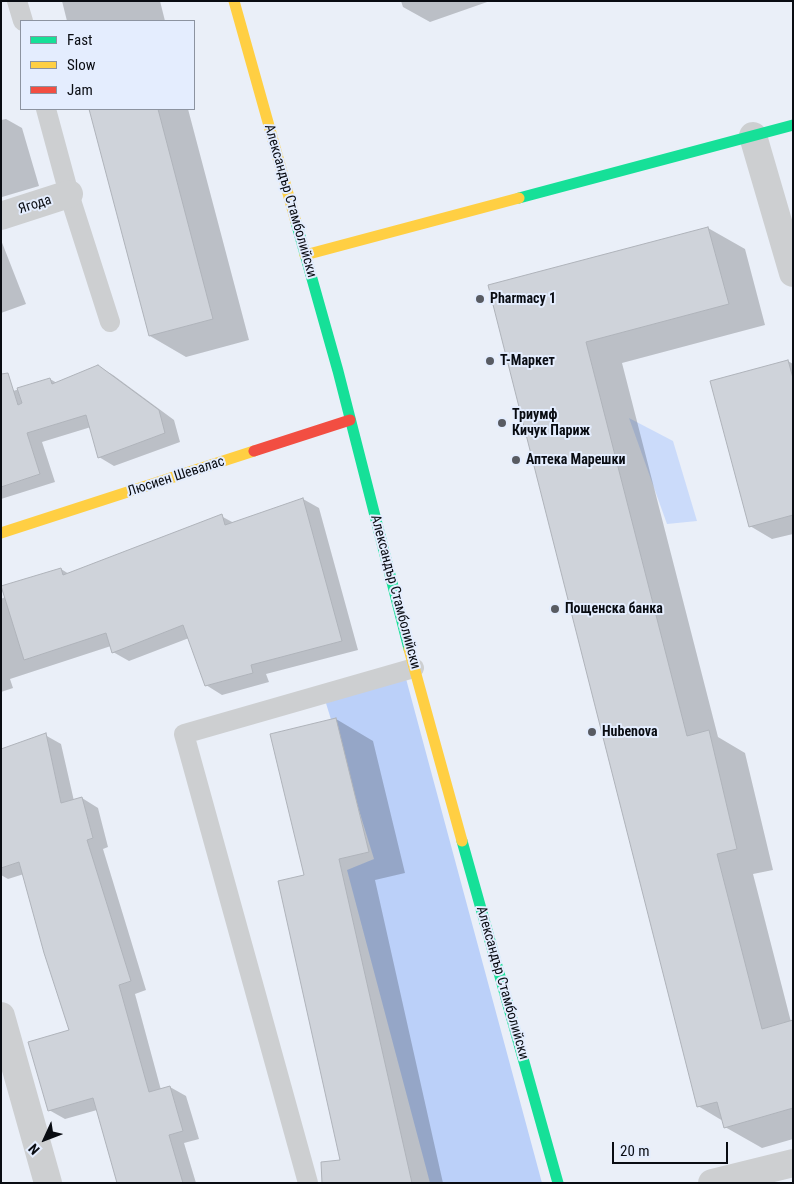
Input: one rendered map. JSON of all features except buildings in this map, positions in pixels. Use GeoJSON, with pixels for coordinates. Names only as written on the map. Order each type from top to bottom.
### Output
{"type":"FeatureCollection","features":[{"type":"Feature","properties":{"kind":"street","name":"Александър Стамболийски"},"geometry":{"type":"LineString","coordinates":[[234,1],[306,255],[414,668],[558,1183]]}},
{"type":"Feature","properties":{"kind":"street"},"geometry":{"type":"LineString","coordinates":[[306,255],[793,125]]}},
{"type":"Feature","properties":{"kind":"street"},"geometry":{"type":"LineString","coordinates":[[753,136],[793,273]]}},
{"type":"Feature","properties":{"kind":"street","name":"Ягода"},"geometry":{"type":"LineString","coordinates":[[1,216],[69,194]]}},
{"type":"Feature","properties":{"kind":"street","name":"Люсиен Шевалас"},"geometry":{"type":"LineString","coordinates":[[1,533],[350,420]]}},
{"type":"Feature","properties":{"kind":"street"},"geometry":{"type":"LineString","coordinates":[[1,1016],[48,1183]]}},
{"type":"Feature","properties":{"kind":"street"},"geometry":{"type":"LineString","coordinates":[[712,1183],[793,1164]]}},
{"type":"Feature","properties":{"kind":"lane"},"geometry":{"type":"LineString","coordinates":[[17,1],[22,20]]}},
{"type":"Feature","properties":{"kind":"lane"},"geometry":{"type":"LineString","coordinates":[[46,110],[69,194],[110,322]]}},
{"type":"Feature","properties":{"kind":"lane"},"geometry":{"type":"LineString","coordinates":[[308,1183],[184,734],[414,668]]}},
{"type":"Feature","properties":{"kind":"shaded area"},"geometry":{"type":"Polygon","coordinates":[[[629,418],[673,441],[697,521],[667,524],[629,418]]]}},
{"type":"Feature","properties":{"kind":"shaded area"},"geometry":{"type":"Polygon","coordinates":[[[405,675],[542,1183],[430,1183],[347,870],[374,859],[325,700],[405,675]]]}},
{"type":"Feature","properties":{"kind":"traffic: fast"},"geometry":{"type":"LineString","coordinates":[[519,198],[793,125]]}},
{"type":"Feature","properties":{"kind":"traffic: fast"},"geometry":{"type":"LineString","coordinates":[[296,222],[338,371],[409,649]]}},
{"type":"Feature","properties":{"kind":"traffic: fast"},"geometry":{"type":"LineString","coordinates":[[462,841],[558,1183]]}},
{"type":"Feature","properties":{"kind":"traffic: slow"},"geometry":{"type":"LineString","coordinates":[[234,1],[296,222]]}},
{"type":"Feature","properties":{"kind":"traffic: slow"},"geometry":{"type":"LineString","coordinates":[[305,255],[519,198]]}},
{"type":"Feature","properties":{"kind":"traffic: slow"},"geometry":{"type":"LineString","coordinates":[[1,533],[254,451]]}},
{"type":"Feature","properties":{"kind":"traffic: slow"},"geometry":{"type":"LineString","coordinates":[[409,649],[462,841]]}},
{"type":"Feature","properties":{"kind":"traffic: jam"},"geometry":{"type":"LineString","coordinates":[[254,451],[350,420]]}},
{"type":"Feature","properties":{"kind":"place","name":"Pharmacy 1"},"geometry":{"type":"Point","coordinates":[480,299]}},
{"type":"Feature","properties":{"kind":"place","name":"Т-Маркет"},"geometry":{"type":"Point","coordinates":[490,361]}},
{"type":"Feature","properties":{"kind":"place","name":"Триумф Кичук Париж"},"geometry":{"type":"Point","coordinates":[502,423]}},
{"type":"Feature","properties":{"kind":"place","name":"Аптека Марешки"},"geometry":{"type":"Point","coordinates":[516,460]}},
{"type":"Feature","properties":{"kind":"place","name":"Пощенска банка"},"geometry":{"type":"Point","coordinates":[555,609]}},
{"type":"Feature","properties":{"kind":"place","name":"Hubenova"},"geometry":{"type":"Point","coordinates":[592,732]}}]}
